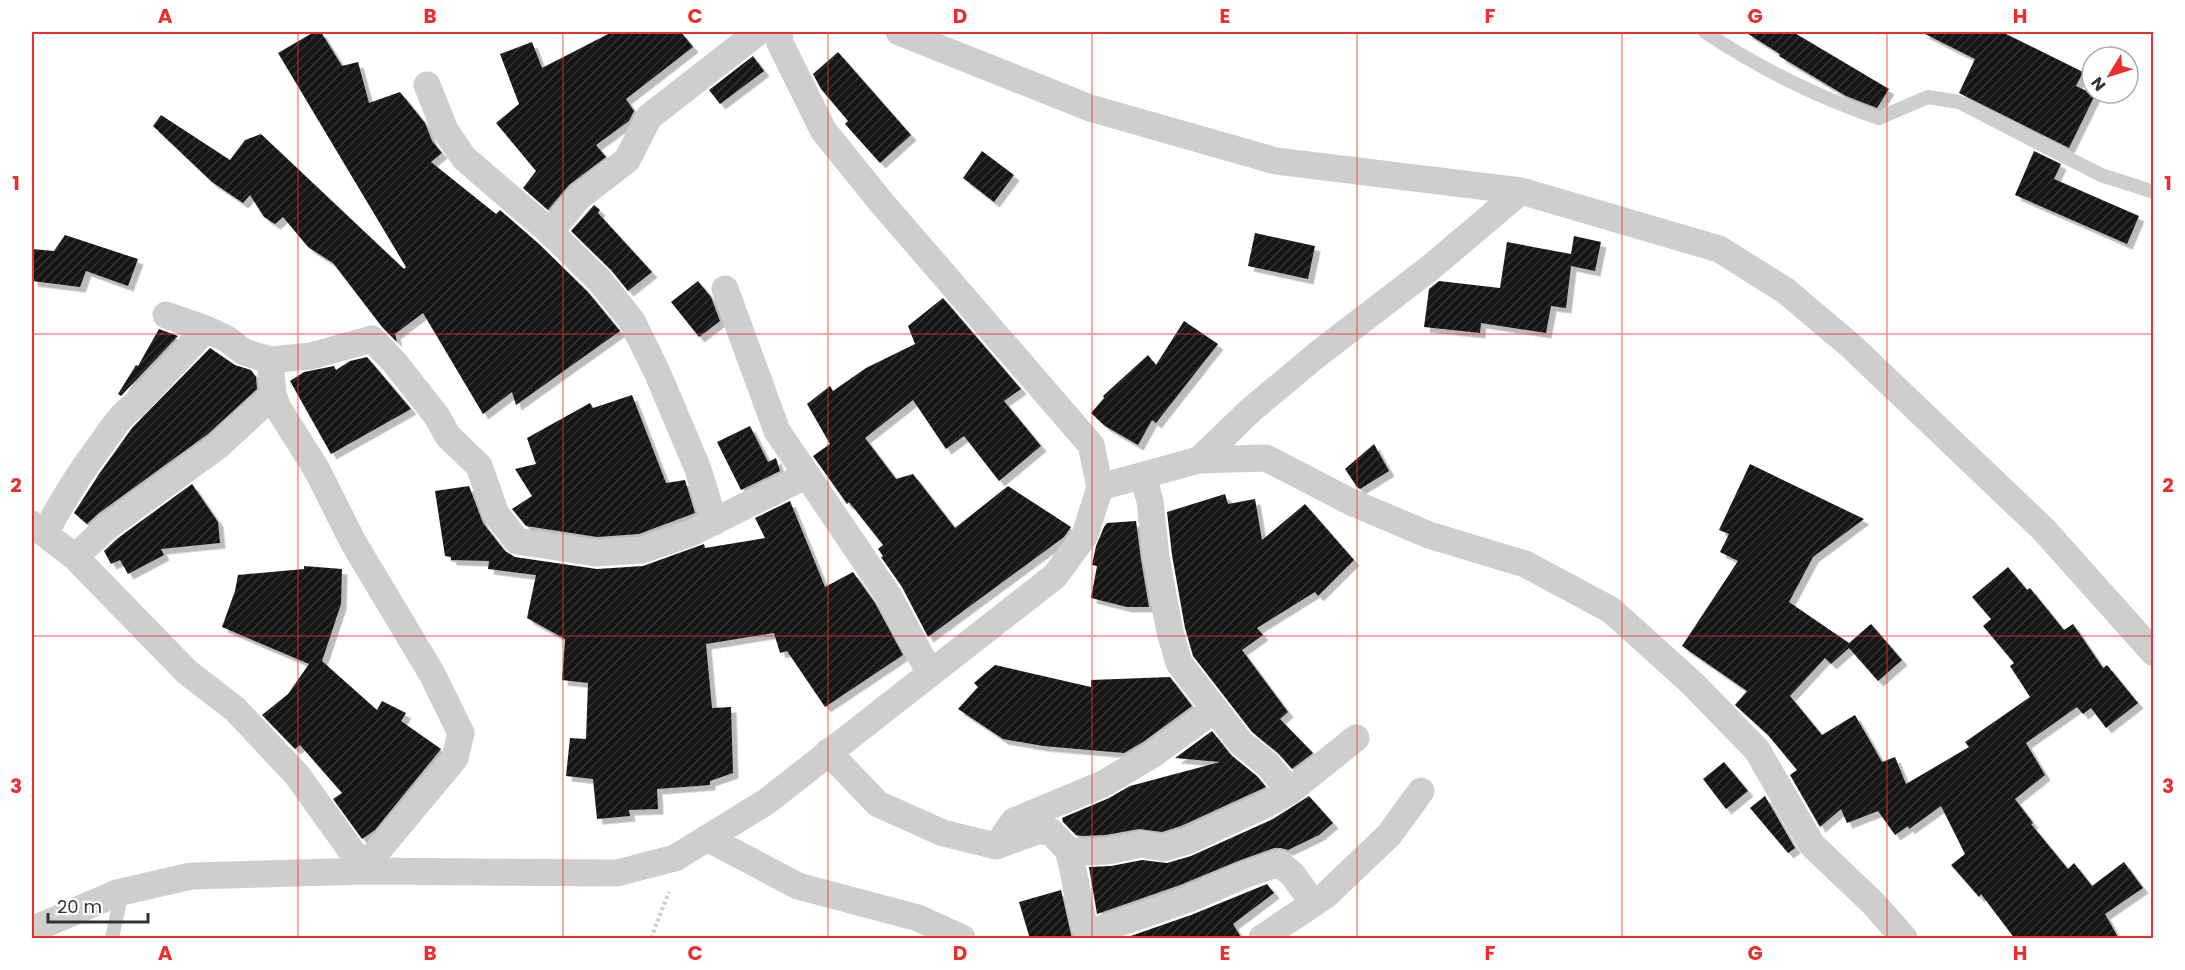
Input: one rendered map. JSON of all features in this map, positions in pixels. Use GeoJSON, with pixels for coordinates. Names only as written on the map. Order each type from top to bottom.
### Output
{"type":"FeatureCollection","features":[{"type":"Feature","properties":{"kind":"street"},"geometry":{"type":"LineString","coordinates":[[550,232],[579,197],[627,160],[649,117],[758,32]]}},
{"type":"Feature","properties":{"kind":"street"},"geometry":{"type":"LineString","coordinates":[[32,930],[122,892],[191,876],[366,871],[617,873],[675,858],[766,802],[1054,576],[1085,535],[1100,487],[1091,445],[881,202],[823,130],[780,44],[779,32]]}},
{"type":"Feature","properties":{"kind":"street"},"geometry":{"type":"LineString","coordinates":[[899,32],[1090,108],[1276,160],[1521,191],[1719,249],[1786,291],[1851,346],[2044,530],[2154,653]]}},
{"type":"Feature","properties":{"kind":"street"},"geometry":{"type":"LineString","coordinates":[[427,86],[445,130],[464,158],[550,232],[600,281],[632,321],[657,372],[698,469],[714,522]]}},
{"type":"Feature","properties":{"kind":"street"},"geometry":{"type":"LineString","coordinates":[[1200,460],[1252,409],[1310,360],[1430,268],[1521,191]]}},
{"type":"Feature","properties":{"kind":"street"},"geometry":{"type":"LineString","coordinates":[[725,289],[777,431],[888,595],[930,673]]}},
{"type":"Feature","properties":{"kind":"street"},"geometry":{"type":"LineString","coordinates":[[166,315],[206,329],[227,339],[244,352],[270,360],[311,356],[372,339],[395,363],[436,416],[448,436],[478,466],[496,514],[517,541],[596,553],[642,550],[691,533],[807,476]]}},
{"type":"Feature","properties":{"kind":"street"},"geometry":{"type":"LineString","coordinates":[[206,329],[135,405],[124,412],[58,508],[38,529],[75,557],[187,672],[235,709],[297,775],[366,871]]}},
{"type":"Feature","properties":{"kind":"street"},"geometry":{"type":"LineString","coordinates":[[270,360],[273,396],[278,408],[317,470],[353,542],[432,674],[461,733],[455,758],[375,854],[366,871]]}},
{"type":"Feature","properties":{"kind":"street"},"geometry":{"type":"LineString","coordinates":[[75,557],[108,526],[218,446],[273,396]]}},
{"type":"Feature","properties":{"kind":"street"},"geometry":{"type":"LineString","coordinates":[[1100,487],[1200,460],[1266,458],[1352,502],[1429,535],[1525,564],[1611,610],[1693,684],[1757,750],[1812,845],[1874,904],[1904,939]]}},
{"type":"Feature","properties":{"kind":"street"},"geometry":{"type":"LineString","coordinates":[[1143,476],[1150,501],[1156,557],[1170,632],[1179,663],[1240,743],[1268,765],[1290,791]]}},
{"type":"Feature","properties":{"kind":"street"},"geometry":{"type":"LineString","coordinates":[[996,846],[1014,821],[1103,784],[1152,755],[1214,710]]}},
{"type":"Feature","properties":{"kind":"street"},"geometry":{"type":"LineString","coordinates":[[1068,850],[1108,851],[1142,844],[1163,848],[1187,842],[1290,791],[1356,738]]}},
{"type":"Feature","properties":{"kind":"street"},"geometry":{"type":"LineString","coordinates":[[828,752],[878,804],[943,833],[996,846],[1037,831],[1052,832],[1068,850],[1074,867],[1082,920],[1087,934],[1186,900],[1244,874],[1279,863],[1293,875],[1313,903]]}},
{"type":"Feature","properties":{"kind":"street"},"geometry":{"type":"LineString","coordinates":[[1262,939],[1326,895],[1389,835],[1421,791]]}},
{"type":"Feature","properties":{"kind":"street"},"geometry":{"type":"LineString","coordinates":[[707,838],[798,886],[918,918],[962,939]]}},
{"type":"Feature","properties":{"kind":"lane"},"geometry":{"type":"LineString","coordinates":[[1705,32],[1746,59],[1839,104],[1879,118],[1928,97],[1959,102],[2101,175],[2154,192]]}},
{"type":"Feature","properties":{"kind":"lane"},"geometry":{"type":"LineString","coordinates":[[112,939],[122,892]]}},
{"type":"Feature","properties":{"kind":"path"},"geometry":{"type":"LineString","coordinates":[[651,939],[669,892],[675,858]]}},
{"type":"Feature","properties":{"kind":"building"},"geometry":{"type":"Polygon","coordinates":[[[314,32],[321,32],[342,66],[358,62],[369,103],[400,92],[425,123],[432,141],[442,153],[431,162],[496,214],[500,210],[539,244],[588,292],[620,331],[516,405],[512,392],[483,414],[423,313],[395,334],[397,342],[382,327],[333,263],[308,247],[283,217],[275,224],[264,217],[250,195],[243,203],[212,182],[153,126],[161,115],[230,160],[245,140],[261,134],[404,269],[406,267],[278,53],[314,32]]]}},
{"type":"Feature","properties":{"kind":"building"},"geometry":{"type":"Polygon","coordinates":[[[612,32],[681,32],[693,47],[626,99],[634,111],[629,121],[596,145],[606,157],[569,185],[548,210],[523,188],[536,171],[496,123],[519,104],[500,54],[532,42],[542,68],[612,32]]]}},
{"type":"Feature","properties":{"kind":"building"},"geometry":{"type":"Polygon","coordinates":[[[1745,32],[1793,32],[1889,89],[1877,108],[1846,96],[1779,56],[1780,54],[1745,32]]]}},
{"type":"Feature","properties":{"kind":"building"},"geometry":{"type":"Polygon","coordinates":[[[1921,32],[2002,32],[2080,71],[2080,78],[2076,86],[2080,88],[2080,105],[2090,105],[2069,148],[1959,93],[1975,59],[1921,32]]]}},
{"type":"Feature","properties":{"kind":"building"},"geometry":{"type":"Polygon","coordinates":[[[838,52],[911,135],[880,163],[845,124],[848,121],[821,89],[813,74],[838,52]]]}},
{"type":"Feature","properties":{"kind":"building"},"geometry":{"type":"Polygon","coordinates":[[[753,56],[764,71],[720,104],[709,90],[753,56]]]}},
{"type":"Feature","properties":{"kind":"building"},"geometry":{"type":"Polygon","coordinates":[[[982,151],[1014,175],[994,202],[963,178],[982,151]]]}},
{"type":"Feature","properties":{"kind":"building"},"geometry":{"type":"Polygon","coordinates":[[[2034,151],[2061,164],[2054,179],[2139,216],[2127,244],[2015,195],[2034,151]]]}},
{"type":"Feature","properties":{"kind":"building"},"geometry":{"type":"Polygon","coordinates":[[[594,205],[600,210],[598,213],[652,272],[628,291],[611,270],[571,231],[594,205]]]}},
{"type":"Feature","properties":{"kind":"building"},"geometry":{"type":"Polygon","coordinates":[[[1255,233],[1315,246],[1308,279],[1248,266],[1255,233]]]}},
{"type":"Feature","properties":{"kind":"building"},"geometry":{"type":"Polygon","coordinates":[[[65,235],[138,259],[128,286],[86,271],[80,287],[32,281],[32,249],[54,251],[65,235]]]}},
{"type":"Feature","properties":{"kind":"building"},"geometry":{"type":"Polygon","coordinates":[[[1574,236],[1601,242],[1595,271],[1571,266],[1566,308],[1551,306],[1546,333],[1481,323],[1480,333],[1424,327],[1429,289],[1439,281],[1500,288],[1507,242],[1571,254],[1574,236]]]}},
{"type":"Feature","properties":{"kind":"building"},"geometry":{"type":"Polygon","coordinates":[[[698,281],[711,297],[720,321],[699,337],[671,302],[698,281]]]}},
{"type":"Feature","properties":{"kind":"building"},"geometry":{"type":"Polygon","coordinates":[[[943,298],[1021,389],[1004,401],[1041,446],[999,481],[964,436],[946,449],[913,400],[865,438],[896,479],[913,474],[955,528],[1008,486],[1071,527],[1064,537],[928,637],[902,587],[881,557],[883,556],[878,549],[883,545],[849,502],[847,504],[813,456],[830,444],[807,404],[830,386],[833,391],[866,368],[915,344],[908,326],[943,298]]]}},
{"type":"Feature","properties":{"kind":"building"},"geometry":{"type":"Polygon","coordinates":[[[1184,321],[1218,344],[1156,423],[1152,420],[1138,445],[1105,426],[1091,413],[1104,398],[1103,396],[1148,355],[1156,365],[1184,321]]]}},
{"type":"Feature","properties":{"kind":"building"},"geometry":{"type":"Polygon","coordinates":[[[159,329],[178,336],[121,396],[118,394],[136,365],[138,366],[159,329]]]}},
{"type":"Feature","properties":{"kind":"building"},"geometry":{"type":"Polygon","coordinates":[[[210,348],[235,365],[251,370],[256,377],[257,389],[208,434],[87,524],[74,513],[99,474],[132,428],[210,348]]]}},
{"type":"Feature","properties":{"kind":"building"},"geometry":{"type":"Polygon","coordinates":[[[367,357],[411,409],[331,454],[290,381],[304,372],[334,366],[336,370],[350,361],[367,357]]]}},
{"type":"Feature","properties":{"kind":"building"},"geometry":{"type":"Polygon","coordinates":[[[632,395],[666,483],[685,480],[695,513],[639,534],[597,537],[526,526],[512,509],[532,496],[515,469],[536,464],[527,438],[590,403],[593,408],[632,395]]]}},
{"type":"Feature","properties":{"kind":"building"},"geometry":{"type":"Polygon","coordinates":[[[750,426],[768,462],[776,458],[780,471],[741,490],[717,442],[750,426]]]}},
{"type":"Feature","properties":{"kind":"building"},"geometry":{"type":"Polygon","coordinates":[[[1374,444],[1389,471],[1360,489],[1345,469],[1374,444]]]}},
{"type":"Feature","properties":{"kind":"building"},"geometry":{"type":"Polygon","coordinates":[[[1750,464],[1864,519],[1813,557],[1789,602],[1849,643],[1871,624],[1902,660],[1878,681],[1849,648],[1831,664],[1825,658],[1790,696],[1822,735],[1855,715],[1882,762],[1895,757],[1906,784],[1969,747],[1965,742],[2030,697],[2010,666],[2014,663],[1983,626],[1991,619],[1972,597],[2008,567],[2027,590],[2030,588],[2064,630],[2073,624],[2103,668],[2107,665],[2138,703],[2106,728],[2091,708],[2083,714],[2077,707],[2026,743],[2045,775],[2015,799],[2033,823],[2031,824],[2068,869],[2074,863],[2092,886],[2124,862],[2143,888],[2105,914],[2119,939],[2015,939],[1981,894],[1979,897],[1951,865],[1965,854],[1941,806],[1909,829],[1908,826],[1895,835],[1878,811],[1847,823],[1841,809],[1820,827],[1790,775],[1797,770],[1768,735],[1735,705],[1747,691],[1682,646],[1738,561],[1720,552],[1729,534],[1719,530],[1750,464]]]}},
{"type":"Feature","properties":{"kind":"building"},"geometry":{"type":"Polygon","coordinates":[[[192,484],[218,522],[220,543],[161,549],[164,555],[128,574],[120,560],[111,564],[104,551],[118,538],[192,484]]]}},
{"type":"Feature","properties":{"kind":"building"},"geometry":{"type":"Polygon","coordinates":[[[469,486],[483,523],[505,551],[515,557],[597,569],[643,566],[704,544],[705,548],[765,538],[755,518],[790,501],[825,587],[853,572],[875,603],[903,655],[825,707],[787,651],[780,653],[774,633],[706,644],[712,708],[731,707],[733,773],[710,781],[710,785],[657,789],[658,809],[629,810],[630,816],[597,819],[593,779],[566,776],[570,738],[586,739],[588,683],[562,680],[565,639],[527,618],[536,575],[488,569],[489,561],[451,560],[451,557],[445,556],[435,491],[469,486]]]}},
{"type":"Feature","properties":{"kind":"building"},"geometry":{"type":"Polygon","coordinates":[[[1225,494],[1228,504],[1255,499],[1262,540],[1305,504],[1354,560],[1318,596],[1315,592],[1257,628],[1263,635],[1242,650],[1288,712],[1280,719],[1313,753],[1292,769],[1278,753],[1252,732],[1193,656],[1185,628],[1167,512],[1225,494]]]}},
{"type":"Feature","properties":{"kind":"building"},"geometry":{"type":"Polygon","coordinates":[[[1136,521],[1149,607],[1127,607],[1091,598],[1097,566],[1092,565],[1096,546],[1104,527],[1107,523],[1136,521]]]}},
{"type":"Feature","properties":{"kind":"building"},"geometry":{"type":"Polygon","coordinates":[[[304,566],[342,569],[341,604],[322,661],[377,710],[382,701],[406,713],[401,721],[441,749],[375,830],[362,839],[333,799],[342,793],[300,745],[295,749],[262,715],[288,694],[309,664],[222,627],[235,591],[238,575],[304,569],[304,566]]]}},
{"type":"Feature","properties":{"kind":"building"},"geometry":{"type":"Polygon","coordinates":[[[995,665],[1091,687],[1091,680],[1170,677],[1192,706],[1124,753],[1043,746],[1003,739],[958,709],[978,687],[974,683],[995,665]]]}},
{"type":"Feature","properties":{"kind":"building"},"geometry":{"type":"Polygon","coordinates":[[[1212,731],[1231,755],[1257,776],[1266,787],[1181,826],[1162,832],[1139,829],[1106,835],[1082,836],[1076,835],[1063,822],[1062,818],[1109,798],[1130,786],[1220,762],[1175,758],[1212,731]]]}},
{"type":"Feature","properties":{"kind":"building"},"geometry":{"type":"Polygon","coordinates":[[[1724,762],[1748,791],[1726,809],[1703,779],[1724,762]]]}},
{"type":"Feature","properties":{"kind":"building"},"geometry":{"type":"Polygon","coordinates":[[[1309,796],[1333,823],[1319,835],[1288,850],[1274,848],[1180,885],[1097,914],[1089,867],[1111,866],[1142,860],[1167,863],[1191,856],[1273,819],[1309,796]]]}},
{"type":"Feature","properties":{"kind":"building"},"geometry":{"type":"Polygon","coordinates":[[[1765,796],[1795,848],[1788,853],[1750,808],[1765,796]]]}},
{"type":"Feature","properties":{"kind":"building"},"geometry":{"type":"Polygon","coordinates":[[[1267,884],[1274,893],[1233,924],[1242,939],[1122,939],[1191,915],[1267,884]]]}},
{"type":"Feature","properties":{"kind":"building"},"geometry":{"type":"Polygon","coordinates":[[[1061,890],[1072,939],[1030,939],[1019,902],[1061,890]]]}}]}
